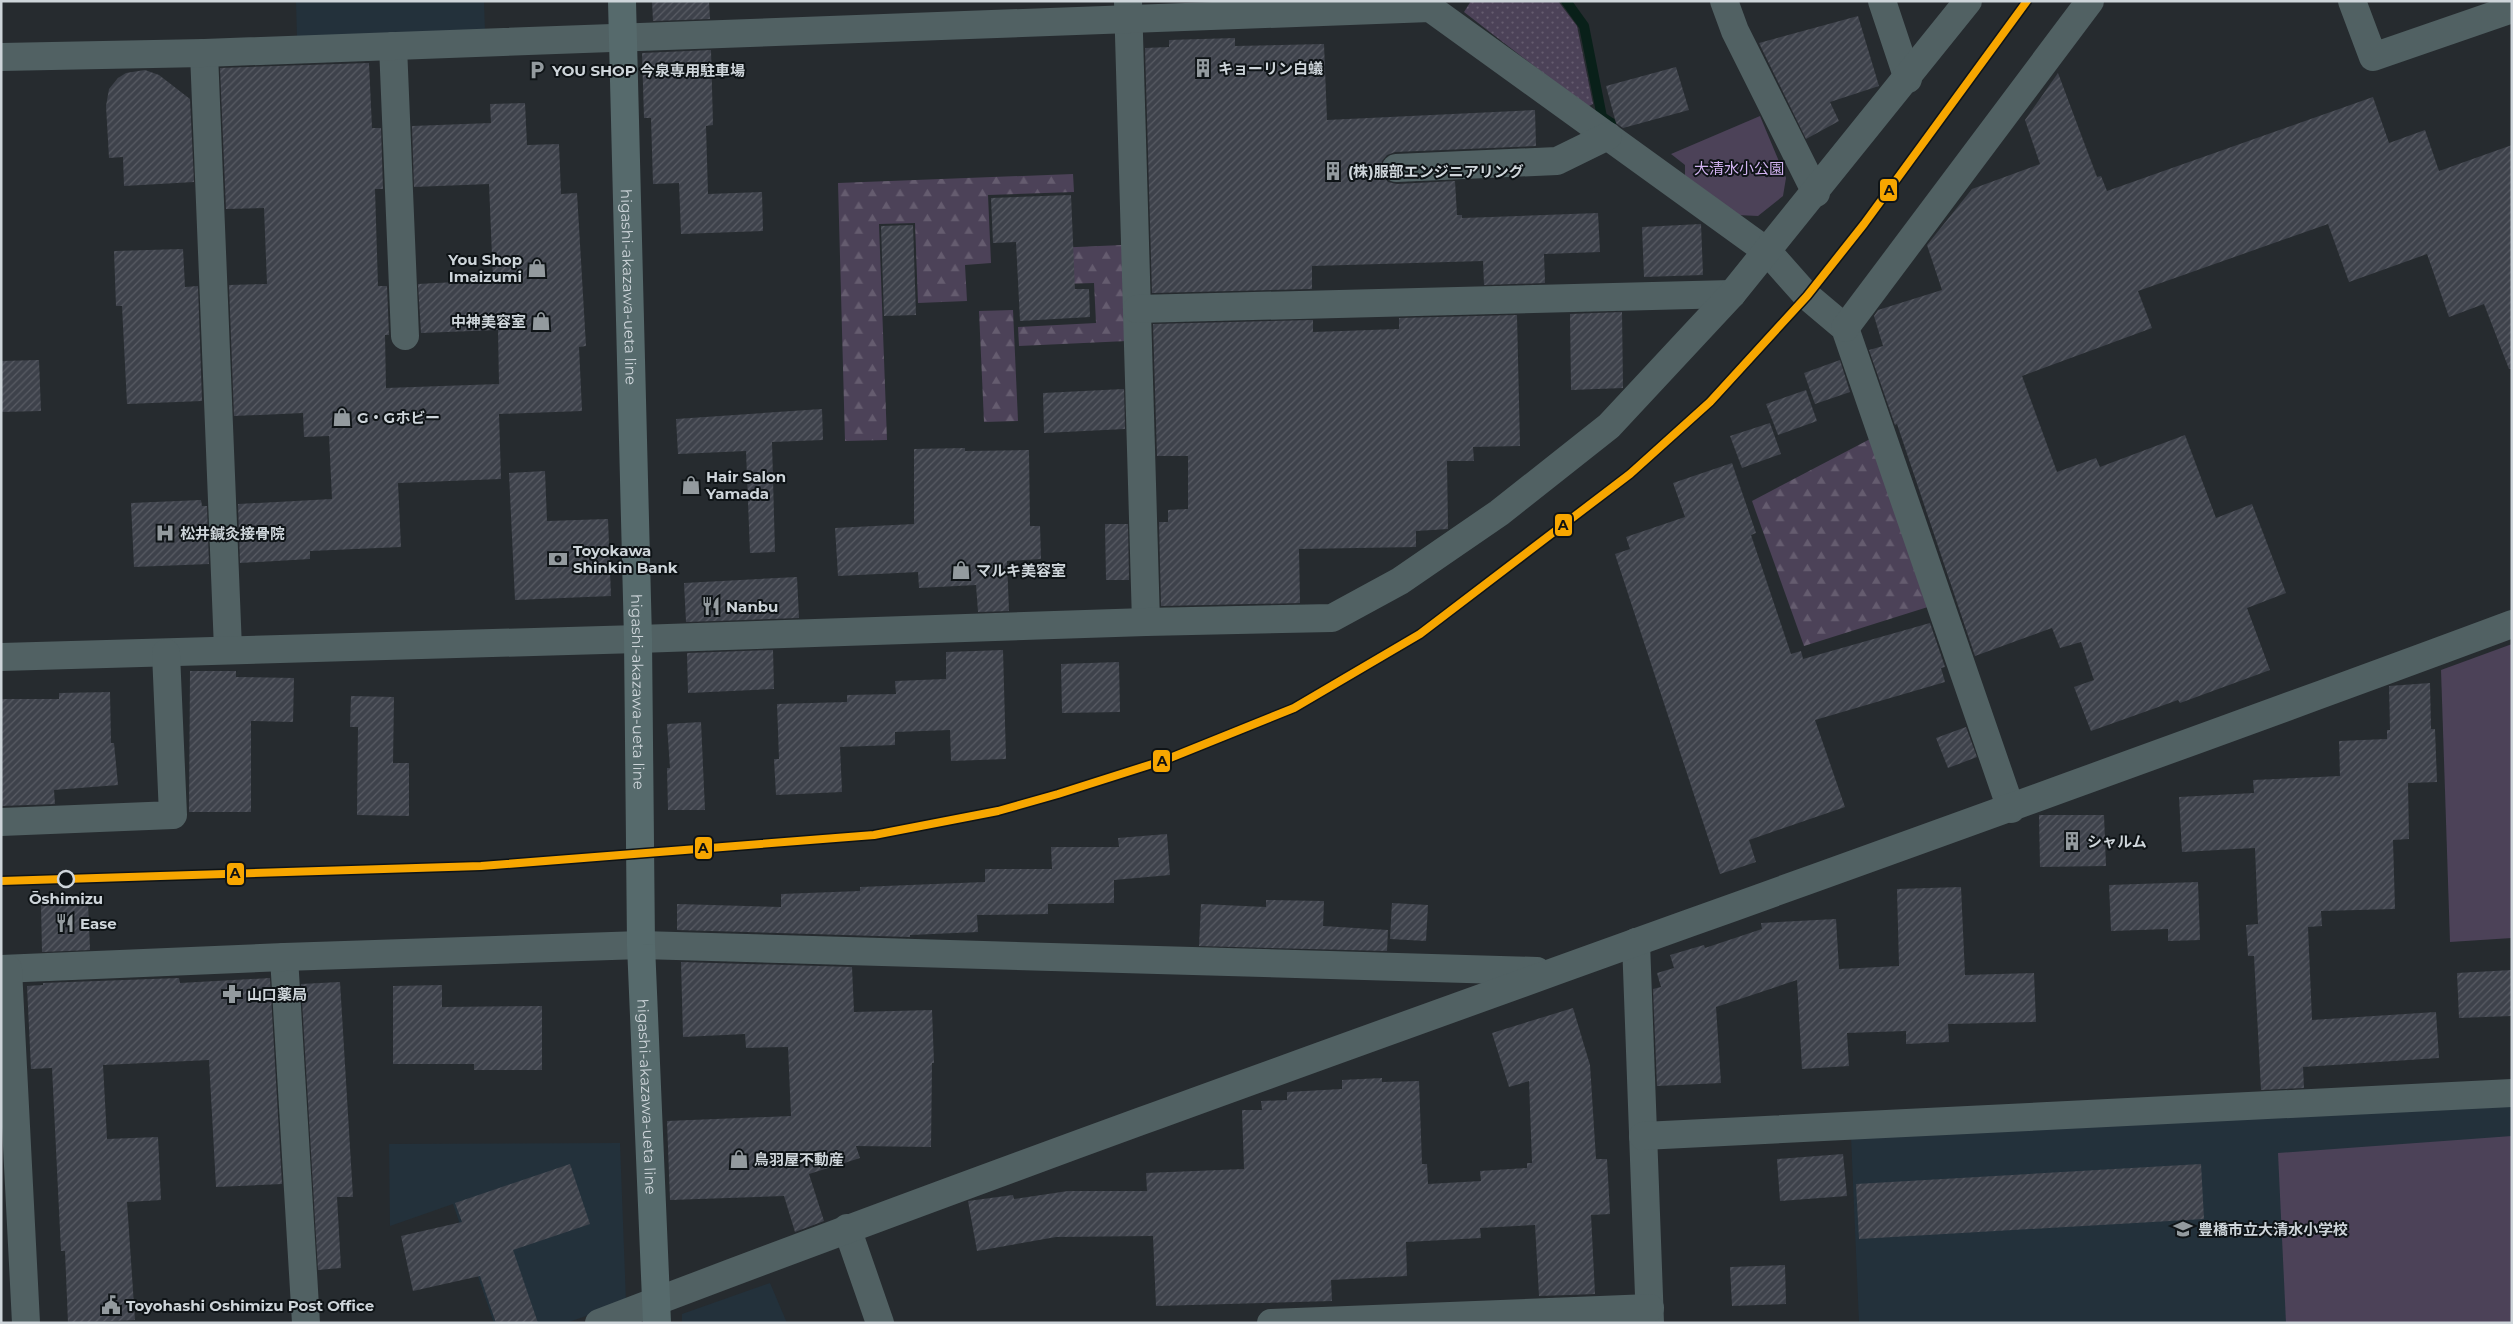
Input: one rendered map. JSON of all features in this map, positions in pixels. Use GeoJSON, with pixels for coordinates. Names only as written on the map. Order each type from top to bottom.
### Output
{"type":"FeatureCollection","features":[{"type":"Feature","properties":{"kind":"main road","name":"higashi-akazawa-ueta line"},"geometry":{"type":"LineString","coordinates":[[622,1],[638,639],[641,945],[657,1312]]}},
{"type":"Feature","properties":{"kind":"street"},"geometry":{"type":"LineString","coordinates":[[1724,1],[1735,32],[1816,193]]}},
{"type":"Feature","properties":{"kind":"street"},"geometry":{"type":"LineString","coordinates":[[1882,1],[1908,79]]}},
{"type":"Feature","properties":{"kind":"street"},"geometry":{"type":"LineString","coordinates":[[1,657],[1332,618],[1400,581],[1499,513],[1609,426],[1732,294],[1768,252],[1908,79],[1968,1]]}},
{"type":"Feature","properties":{"kind":"street"},"geometry":{"type":"LineString","coordinates":[[1845,328],[2090,1]]}},
{"type":"Feature","properties":{"kind":"street"},"geometry":{"type":"LineString","coordinates":[[2352,1],[2373,58],[2428,44],[2512,9]]}},
{"type":"Feature","properties":{"kind":"street"},"geometry":{"type":"LineString","coordinates":[[1,57],[204,53],[624,37],[1128,10],[1430,8],[1768,252],[1807,296],[1845,328],[2011,809]]}},
{"type":"Feature","properties":{"kind":"street"},"geometry":{"type":"LineString","coordinates":[[1128,10],[1146,622]]}},
{"type":"Feature","properties":{"kind":"street"},"geometry":{"type":"LineString","coordinates":[[393,46],[405,336]]}},
{"type":"Feature","properties":{"kind":"street"},"geometry":{"type":"LineString","coordinates":[[204,53],[228,649]]}},
{"type":"Feature","properties":{"kind":"street"},"geometry":{"type":"LineString","coordinates":[[1396,168],[1556,161],[1608,136]]}},
{"type":"Feature","properties":{"kind":"street"},"geometry":{"type":"LineString","coordinates":[[1137,309],[1732,294]]}},
{"type":"Feature","properties":{"kind":"street"},"geometry":{"type":"LineString","coordinates":[[599,1323],[657,1312],[847,1228],[1551,971],[2011,809],[2472,630],[2512,624]]}},
{"type":"Feature","properties":{"kind":"street"},"geometry":{"type":"LineString","coordinates":[[1,822],[173,815],[166,653]]}},
{"type":"Feature","properties":{"kind":"street"},"geometry":{"type":"LineString","coordinates":[[1271,1323],[1650,1316],[1636,942]]}},
{"type":"Feature","properties":{"kind":"street"},"geometry":{"type":"LineString","coordinates":[[26,1323],[4,969],[641,945],[1551,971]]}},
{"type":"Feature","properties":{"kind":"street"},"geometry":{"type":"LineString","coordinates":[[284,957],[306,1323]]}},
{"type":"Feature","properties":{"kind":"street"},"geometry":{"type":"LineString","coordinates":[[1643,1136],[2512,1092]]}},
{"type":"Feature","properties":{"kind":"street"},"geometry":{"type":"LineString","coordinates":[[847,1228],[880,1323]]}},
{"type":"Feature","properties":{"kind":"shaded area"},"geometry":{"type":"Polygon","coordinates":[[[296,1],[484,1],[485,32],[297,38],[296,1]]]}},
{"type":"Feature","properties":{"kind":"shaded area","name":"豊橋市立大清水小学校"},"geometry":{"type":"Polygon","coordinates":[[[2512,1103],[2512,1323],[1859,1323],[1851,1136],[2512,1103]]]}},
{"type":"Feature","properties":{"kind":"shaded area"},"geometry":{"type":"Polygon","coordinates":[[[620,1143],[626,1302],[566,1323],[494,1323],[453,1204],[390,1226],[389,1144],[620,1143]]]}},
{"type":"Feature","properties":{"kind":"shaded area"},"geometry":{"type":"Polygon","coordinates":[[[770,1283],[787,1323],[682,1323],[682,1314],[770,1283]]]}},
{"type":"Feature","properties":{"kind":"green space"},"geometry":{"type":"Polygon","coordinates":[[[1471,1],[1558,1],[1577,26],[1593,104],[1587,107],[1464,12],[1471,1]]]}},
{"type":"Feature","properties":{"kind":"green space","name":"大清水小公園"},"geometry":{"type":"Polygon","coordinates":[[[1760,116],[1786,178],[1783,196],[1758,216],[1737,215],[1685,179],[1685,165],[1671,154],[1760,116]]]}},
{"type":"Feature","properties":{"kind":"green space"},"geometry":{"type":"Polygon","coordinates":[[[1073,174],[1074,192],[988,195],[991,263],[965,265],[967,301],[918,303],[915,223],[879,224],[887,440],[845,441],[838,183],[1073,174]]]}},
{"type":"Feature","properties":{"kind":"green space"},"geometry":{"type":"Polygon","coordinates":[[[1122,245],[1127,341],[1019,346],[1018,327],[1096,323],[1094,283],[1032,285],[1031,249],[1122,245]]]}},
{"type":"Feature","properties":{"kind":"green space"},"geometry":{"type":"Polygon","coordinates":[[[1013,310],[1018,421],[984,422],[979,311],[1013,310]]]}},
{"type":"Feature","properties":{"kind":"green space"},"geometry":{"type":"Polygon","coordinates":[[[1872,438],[1931,606],[1804,646],[1752,501],[1872,438]]]}},
{"type":"Feature","properties":{"kind":"green space"},"geometry":{"type":"Polygon","coordinates":[[[2512,644],[2512,938],[2450,942],[2441,670],[2512,644]]]}},
{"type":"Feature","properties":{"kind":"green space"},"geometry":{"type":"Polygon","coordinates":[[[2512,1136],[2512,1323],[2286,1323],[2278,1153],[2512,1136]]]}},
{"type":"Feature","properties":{"kind":"building"},"geometry":{"type":"Polygon","coordinates":[[[652,1],[709,1],[710,19],[653,21],[652,1]]]}},
{"type":"Feature","properties":{"kind":"building"},"geometry":{"type":"Polygon","coordinates":[[[1858,16],[1879,86],[1830,102],[1839,121],[1806,139],[1759,43],[1858,16]]]}},
{"type":"Feature","properties":{"kind":"building"},"geometry":{"type":"Polygon","coordinates":[[[1235,38],[1235,46],[1324,44],[1327,120],[1535,110],[1536,146],[1395,152],[1387,155],[1382,161],[1380,169],[1388,182],[1397,184],[1455,181],[1457,215],[1462,215],[1462,218],[1598,213],[1600,252],[1544,254],[1545,283],[1484,285],[1483,261],[1312,266],[1312,289],[1152,293],[1145,48],[1169,47],[1169,40],[1235,38]]]}},
{"type":"Feature","properties":{"kind":"building"},"geometry":{"type":"Polygon","coordinates":[[[711,50],[713,125],[706,126],[708,194],[762,192],[763,231],[681,234],[679,183],[653,184],[651,118],[644,118],[642,53],[711,50]]]}},
{"type":"Feature","properties":{"kind":"building"},"geometry":{"type":"Polygon","coordinates":[[[369,63],[372,128],[381,128],[383,189],[375,189],[378,286],[387,286],[389,335],[385,335],[386,388],[499,384],[498,330],[421,333],[418,284],[493,280],[489,184],[414,187],[412,126],[491,123],[490,104],[525,103],[527,145],[559,144],[561,194],[577,193],[586,346],[579,347],[582,411],[499,414],[501,479],[398,483],[401,547],[310,551],[310,559],[240,563],[238,504],[332,499],[329,436],[304,437],[303,413],[234,416],[229,285],[267,284],[264,208],[226,209],[220,68],[369,63]]]}},
{"type":"Feature","properties":{"kind":"building"},"geometry":{"type":"Polygon","coordinates":[[[1676,67],[1689,110],[1623,128],[1616,123],[1606,86],[1676,67]]]}},
{"type":"Feature","properties":{"kind":"building"},"geometry":{"type":"Polygon","coordinates":[[[145,70],[159,75],[190,99],[194,182],[124,186],[123,157],[109,158],[106,106],[109,89],[118,78],[126,73],[145,70]]]}},
{"type":"Feature","properties":{"kind":"building"},"geometry":{"type":"Polygon","coordinates":[[[2058,73],[2097,177],[2101,176],[2107,191],[2373,97],[2389,143],[2425,130],[2439,171],[2512,145],[2512,369],[2509,369],[2484,304],[2449,317],[2427,254],[2349,282],[2328,224],[2138,291],[2152,328],[2022,376],[2057,472],[2096,458],[2100,467],[2185,435],[2216,518],[2252,504],[2286,593],[2247,608],[2270,670],[2180,703],[2178,700],[2091,731],[2074,687],[2094,680],[2081,642],[2060,648],[2052,628],[1975,656],[1897,424],[1895,425],[1869,350],[1883,346],[1874,316],[1878,310],[1942,290],[1927,245],[1972,189],[2040,164],[2025,120],[2058,73]]]}},
{"type":"Feature","properties":{"kind":"building"},"geometry":{"type":"Polygon","coordinates":[[[1071,195],[1075,289],[1089,289],[1090,317],[1020,321],[1016,242],[993,243],[991,198],[1071,195]]]}},
{"type":"Feature","properties":{"kind":"building"},"geometry":{"type":"Polygon","coordinates":[[[1701,224],[1703,275],[1644,277],[1642,227],[1701,224]]]}},
{"type":"Feature","properties":{"kind":"building"},"geometry":{"type":"Polygon","coordinates":[[[913,225],[916,315],[884,316],[881,226],[913,225]]]}},
{"type":"Feature","properties":{"kind":"building"},"geometry":{"type":"Polygon","coordinates":[[[183,249],[185,287],[198,286],[202,401],[127,404],[122,306],[116,306],[114,251],[183,249]]]}},
{"type":"Feature","properties":{"kind":"building"},"geometry":{"type":"Polygon","coordinates":[[[1622,312],[1623,388],[1571,390],[1570,314],[1622,312]]]}},
{"type":"Feature","properties":{"kind":"building"},"geometry":{"type":"Polygon","coordinates":[[[1517,315],[1520,446],[1473,447],[1474,461],[1447,461],[1448,529],[1416,531],[1416,547],[1299,549],[1300,603],[1161,606],[1159,522],[1168,522],[1168,510],[1188,509],[1188,456],[1157,456],[1153,324],[1313,320],[1313,332],[1399,329],[1399,318],[1517,315]]]}},
{"type":"Feature","properties":{"kind":"building"},"geometry":{"type":"Polygon","coordinates":[[[39,360],[41,411],[1,412],[1,361],[39,360]]]}},
{"type":"Feature","properties":{"kind":"building"},"geometry":{"type":"Polygon","coordinates":[[[1840,360],[1850,392],[1815,404],[1804,373],[1840,360]]]}},
{"type":"Feature","properties":{"kind":"building"},"geometry":{"type":"Polygon","coordinates":[[[1124,389],[1125,429],[1044,433],[1043,393],[1124,389]]]}},
{"type":"Feature","properties":{"kind":"building"},"geometry":{"type":"Polygon","coordinates":[[[1806,390],[1817,421],[1778,435],[1766,404],[1806,390]]]}},
{"type":"Feature","properties":{"kind":"building"},"geometry":{"type":"Polygon","coordinates":[[[822,409],[823,440],[772,442],[775,552],[750,553],[746,451],[678,454],[676,419],[822,409]]]}},
{"type":"Feature","properties":{"kind":"building"},"geometry":{"type":"Polygon","coordinates":[[[1770,423],[1781,454],[1742,468],[1730,436],[1770,423]]]}},
{"type":"Feature","properties":{"kind":"building"},"geometry":{"type":"Polygon","coordinates":[[[965,448],[965,451],[1029,450],[1030,526],[1040,526],[1041,559],[1007,561],[1009,611],[978,612],[976,585],[919,588],[918,572],[838,576],[835,528],[914,524],[914,449],[965,448]]]}},
{"type":"Feature","properties":{"kind":"building"},"geometry":{"type":"Polygon","coordinates":[[[1732,463],[1756,533],[1751,535],[1791,654],[1801,651],[1803,659],[1930,623],[1945,667],[1941,668],[1945,682],[1815,720],[1845,807],[1749,840],[1756,862],[1720,874],[1615,554],[1630,549],[1626,537],[1685,517],[1673,483],[1732,463]]]}},
{"type":"Feature","properties":{"kind":"building"},"geometry":{"type":"Polygon","coordinates":[[[545,471],[547,521],[608,519],[611,596],[515,600],[509,473],[545,471]]]}},
{"type":"Feature","properties":{"kind":"building"},"geometry":{"type":"Polygon","coordinates":[[[201,500],[202,506],[207,506],[209,564],[134,567],[131,503],[201,500]]]}},
{"type":"Feature","properties":{"kind":"building"},"geometry":{"type":"Polygon","coordinates":[[[1105,524],[1128,524],[1129,580],[1106,580],[1105,524]]]}},
{"type":"Feature","properties":{"kind":"building"},"geometry":{"type":"Polygon","coordinates":[[[797,577],[799,618],[686,622],[684,583],[797,577]]]}},
{"type":"Feature","properties":{"kind":"building"},"geometry":{"type":"Polygon","coordinates":[[[773,650],[774,689],[688,693],[687,653],[773,650]]]}},
{"type":"Feature","properties":{"kind":"building"},"geometry":{"type":"Polygon","coordinates":[[[1003,650],[1006,759],[951,761],[950,730],[895,732],[895,745],[840,747],[842,792],[776,795],[774,759],[779,759],[777,704],[847,702],[847,695],[896,694],[895,681],[946,679],[946,652],[1003,650]]]}},
{"type":"Feature","properties":{"kind":"building"},"geometry":{"type":"Polygon","coordinates":[[[1119,662],[1120,712],[1062,713],[1061,664],[1119,662]]]}},
{"type":"Feature","properties":{"kind":"building"},"geometry":{"type":"Polygon","coordinates":[[[190,671],[236,671],[236,677],[294,678],[293,722],[251,721],[251,812],[189,812],[190,671]]]}},
{"type":"Feature","properties":{"kind":"building"},"geometry":{"type":"Polygon","coordinates":[[[2430,683],[2431,729],[2435,729],[2437,782],[2408,783],[2409,839],[2393,840],[2395,909],[2321,911],[2322,926],[2308,927],[2312,1020],[2436,1012],[2439,1058],[2303,1067],[2304,1088],[2261,1090],[2254,956],[2248,956],[2246,925],[2258,924],[2255,848],[2182,852],[2179,797],[2254,793],[2253,780],[2340,776],[2339,741],[2387,739],[2387,730],[2390,730],[2389,686],[2430,683]]]}},
{"type":"Feature","properties":{"kind":"building"},"geometry":{"type":"Polygon","coordinates":[[[110,692],[111,743],[114,743],[118,785],[54,790],[55,804],[1,806],[1,699],[59,699],[59,693],[110,692]]]}},
{"type":"Feature","properties":{"kind":"building"},"geometry":{"type":"Polygon","coordinates":[[[351,696],[394,697],[393,763],[409,763],[409,816],[357,815],[358,727],[350,727],[351,696]]]}},
{"type":"Feature","properties":{"kind":"building"},"geometry":{"type":"Polygon","coordinates":[[[701,722],[705,810],[668,810],[667,768],[670,768],[667,724],[701,722]]]}},
{"type":"Feature","properties":{"kind":"building"},"geometry":{"type":"Polygon","coordinates":[[[1966,727],[1977,757],[1948,768],[1936,738],[1966,727]]]}},
{"type":"Feature","properties":{"kind":"building","name":"シャルム"},"geometry":{"type":"Polygon","coordinates":[[[2039,815],[2104,815],[2106,866],[2040,867],[2039,815]]]}},
{"type":"Feature","properties":{"kind":"building"},"geometry":{"type":"Polygon","coordinates":[[[1167,834],[1170,875],[1114,880],[1114,903],[1048,904],[1048,914],[977,915],[978,932],[910,935],[910,937],[677,930],[677,904],[781,907],[781,894],[860,891],[860,887],[985,882],[985,869],[1052,869],[1051,847],[1119,847],[1118,838],[1167,834]]]}},
{"type":"Feature","properties":{"kind":"building"},"geometry":{"type":"Polygon","coordinates":[[[2198,882],[2200,940],[2168,941],[2168,929],[2111,931],[2109,885],[2198,882]]]}},
{"type":"Feature","properties":{"kind":"building"},"geometry":{"type":"Polygon","coordinates":[[[1961,887],[1965,975],[2034,973],[2036,1022],[1948,1024],[1949,1042],[1906,1044],[1906,1031],[1847,1033],[1849,1066],[1802,1069],[1797,980],[1716,1007],[1721,1083],[1657,1086],[1653,989],[1661,987],[1657,973],[1674,968],[1670,955],[1704,945],[1705,948],[1762,929],[1761,923],[1836,919],[1839,969],[1899,966],[1897,889],[1961,887]]]}},
{"type":"Feature","properties":{"kind":"building"},"geometry":{"type":"Polygon","coordinates":[[[1266,900],[1324,901],[1323,926],[1388,930],[1387,951],[1199,946],[1201,904],[1266,907],[1266,900]]]}},
{"type":"Feature","properties":{"kind":"building"},"geometry":{"type":"Polygon","coordinates":[[[88,902],[90,950],[42,952],[41,904],[88,902]]]}},
{"type":"Feature","properties":{"kind":"building"},"geometry":{"type":"Polygon","coordinates":[[[1392,903],[1428,905],[1426,941],[1390,939],[1392,903]]]}},
{"type":"Feature","properties":{"kind":"building"},"geometry":{"type":"Polygon","coordinates":[[[681,962],[852,967],[854,1012],[932,1010],[934,1063],[932,1063],[931,1147],[856,1146],[860,1158],[809,1174],[824,1221],[795,1232],[784,1196],[670,1200],[667,1121],[791,1116],[788,1047],[746,1048],[745,1034],[683,1037],[681,962]]]}},
{"type":"Feature","properties":{"kind":"building"},"geometry":{"type":"Polygon","coordinates":[[[2512,970],[2512,1016],[2459,1018],[2457,973],[2512,970]]]}},
{"type":"Feature","properties":{"kind":"building"},"geometry":{"type":"Polygon","coordinates":[[[179,978],[180,983],[270,978],[282,1184],[216,1187],[209,1060],[103,1065],[107,1139],[158,1137],[161,1200],[127,1202],[135,1320],[68,1323],[65,1251],[61,1251],[52,1068],[31,1069],[27,986],[43,985],[43,983],[179,978]]]}},
{"type":"Feature","properties":{"kind":"building"},"geometry":{"type":"Polygon","coordinates":[[[340,982],[353,1197],[337,1197],[341,1268],[318,1270],[301,984],[340,982]]]}},
{"type":"Feature","properties":{"kind":"building"},"geometry":{"type":"Polygon","coordinates":[[[442,985],[442,1007],[542,1006],[542,1070],[474,1070],[474,1064],[393,1064],[393,986],[442,985]]]}},
{"type":"Feature","properties":{"kind":"building"},"geometry":{"type":"Polygon","coordinates":[[[1573,1008],[1590,1065],[1596,1159],[1607,1159],[1610,1214],[1591,1215],[1595,1294],[1539,1296],[1535,1225],[1480,1228],[1481,1238],[1406,1242],[1407,1276],[1331,1280],[1332,1301],[1156,1306],[1153,1236],[1056,1237],[977,1251],[968,1201],[1013,1195],[1014,1199],[1068,1191],[1147,1191],[1146,1173],[1244,1169],[1242,1110],[1262,1110],[1261,1101],[1287,1100],[1287,1092],[1342,1089],[1342,1080],[1382,1078],[1382,1082],[1419,1081],[1422,1164],[1427,1164],[1428,1184],[1481,1181],[1480,1171],[1527,1168],[1527,1163],[1532,1163],[1529,1081],[1509,1087],[1492,1033],[1573,1008]]]}},
{"type":"Feature","properties":{"kind":"building"},"geometry":{"type":"Polygon","coordinates":[[[1843,1154],[1847,1196],[1780,1201],[1777,1159],[1843,1154]]]}},
{"type":"Feature","properties":{"kind":"building"},"geometry":{"type":"Polygon","coordinates":[[[570,1164],[590,1224],[513,1250],[538,1323],[496,1323],[480,1276],[413,1291],[401,1236],[462,1222],[455,1203],[570,1164]]]}},
{"type":"Feature","properties":{"kind":"building"},"geometry":{"type":"Polygon","coordinates":[[[2201,1164],[2204,1219],[1859,1239],[1856,1184],[2201,1164]]]}},
{"type":"Feature","properties":{"kind":"building"},"geometry":{"type":"Polygon","coordinates":[[[1785,1265],[1786,1304],[1732,1306],[1730,1267],[1785,1265]]]}},
{"type":"Feature","properties":{"kind":"waterway"},"geometry":{"type":"LineString","coordinates":[[1566,1],[1584,26],[1602,117],[1611,123]]}},
{"type":"Feature","properties":{"kind":"transit line","name":"A"},"geometry":{"type":"LineString","coordinates":[[1,881],[481,866],[874,835],[998,811],[1058,794],[1165,760],[1294,708],[1420,634],[1630,474],[1710,402],[1807,296],[1864,224],[2027,1]]}},
{"type":"Feature","properties":{"kind":"place","name":"キョーリン白蟻"},"geometry":{"type":"Point","coordinates":[1203,68]}},
{"type":"Feature","properties":{"kind":"place","name":"YOU SHOP 今泉専用駐車場"},"geometry":{"type":"Point","coordinates":[537,70]}},
{"type":"Feature","properties":{"kind":"place","name":"(株)服部エンジニアリング"},"geometry":{"type":"Point","coordinates":[1333,171]}},
{"type":"Feature","properties":{"kind":"place","name":"You Shop Imaizumi"},"geometry":{"type":"Point","coordinates":[537,268]}},
{"type":"Feature","properties":{"kind":"place","name":"中神美容室"},"geometry":{"type":"Point","coordinates":[541,321]}},
{"type":"Feature","properties":{"kind":"place","name":"G・Gホビー"},"geometry":{"type":"Point","coordinates":[342,417]}},
{"type":"Feature","properties":{"kind":"place","name":"Hair Salon Yamada"},"geometry":{"type":"Point","coordinates":[691,485]}},
{"type":"Feature","properties":{"kind":"place","name":"松井鍼灸接骨院"},"geometry":{"type":"Point","coordinates":[165,533]}},
{"type":"Feature","properties":{"kind":"place","name":"Toyokawa Shinkin Bank"},"geometry":{"type":"Point","coordinates":[558,559]}},
{"type":"Feature","properties":{"kind":"place","name":"マルキ美容室"},"geometry":{"type":"Point","coordinates":[961,570]}},
{"type":"Feature","properties":{"kind":"place","name":"Nanbu"},"geometry":{"type":"Point","coordinates":[711,606]}},
{"type":"Feature","properties":{"kind":"place","name":"シャルム"},"geometry":{"type":"Point","coordinates":[2072,841]}},
{"type":"Feature","properties":{"kind":"place","name":"Ōshimizu"},"geometry":{"type":"Point","coordinates":[66,879]}},
{"type":"Feature","properties":{"kind":"place","name":"Ease"},"geometry":{"type":"Point","coordinates":[65,923]}},
{"type":"Feature","properties":{"kind":"place","name":"山口薬局"},"geometry":{"type":"Point","coordinates":[232,994]}},
{"type":"Feature","properties":{"kind":"place","name":"鳥羽屋不動産"},"geometry":{"type":"Point","coordinates":[739,1159]}},
{"type":"Feature","properties":{"kind":"place","name":"豊橋市立大清水小学校"},"geometry":{"type":"Point","coordinates":[2183,1229]}},
{"type":"Feature","properties":{"kind":"place","name":"Toyohashi Oshimizu Post Office"},"geometry":{"type":"Point","coordinates":[111,1305]}}]}
